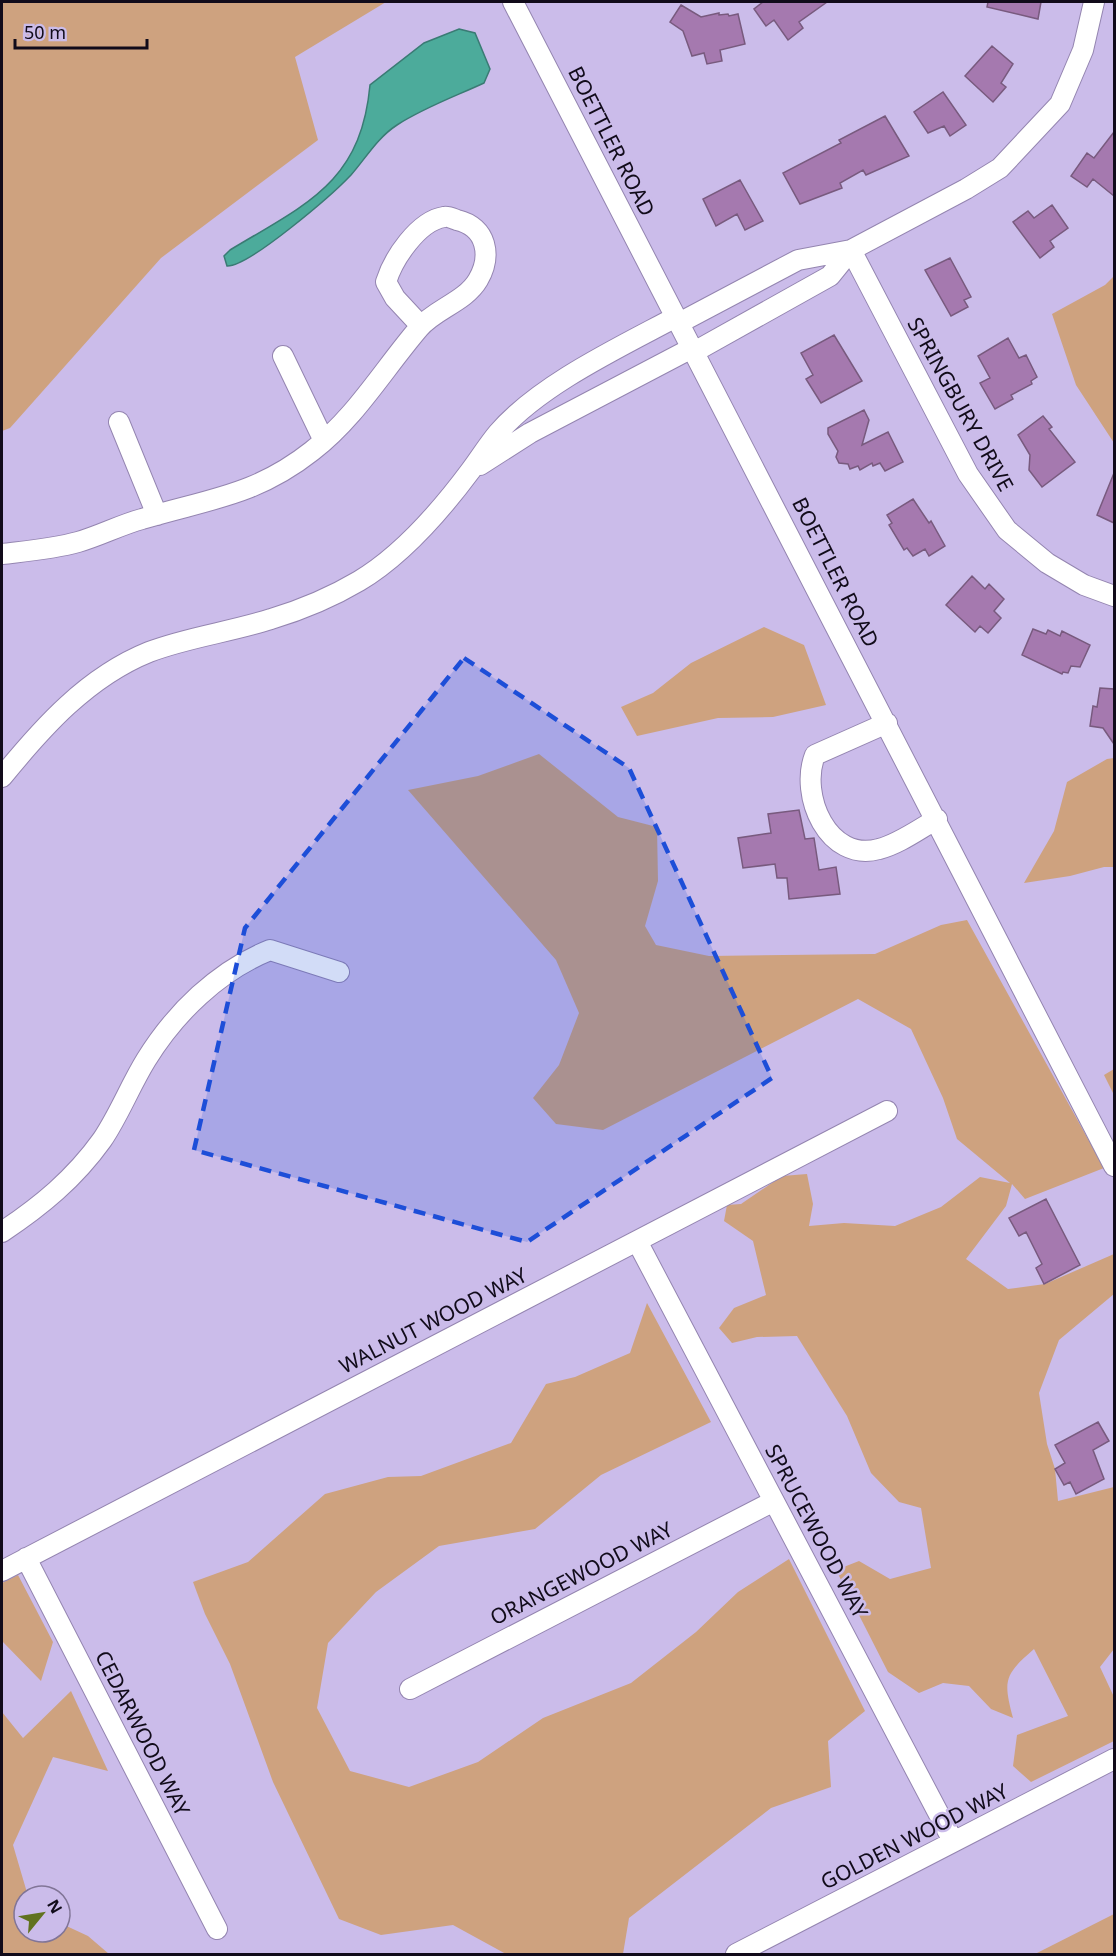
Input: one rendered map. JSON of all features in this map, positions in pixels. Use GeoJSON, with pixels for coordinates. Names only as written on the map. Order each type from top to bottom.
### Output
{"type":"FeatureCollection","features":[{"type":"Feature","properties":{"kind":"street","name":"BOETTLER ROAD"},"geometry":{"type":"LineString","coordinates":[[513,2],[937,819],[1114,1166]]}},
{"type":"Feature","properties":{"kind":"street"},"geometry":{"type":"LineString","coordinates":[[2,777],[46,724],[94,683],[147,653],[270,620],[314,603],[360,580],[404,545],[435,514],[499,432],[556,385],[677,320],[798,260],[851,250],[935,206],[1000,168],[1060,104],[1080,59],[1094,2]]}},
{"type":"Feature","properties":{"kind":"street"},"geometry":{"type":"LineString","coordinates":[[2,554],[76,543],[157,515],[228,497],[263,484],[324,441],[347,420],[421,326],[475,285],[485,268],[487,248],[479,232],[465,222],[445,217],[426,225],[407,243],[392,264],[386,282],[395,298],[421,326]]}},
{"type":"Feature","properties":{"kind":"street"},"geometry":{"type":"LineString","coordinates":[[470,471],[530,433],[693,350],[830,276],[851,250]]}},
{"type":"Feature","properties":{"kind":"street","name":"SPRINGBURY DRIVE"},"geometry":{"type":"LineString","coordinates":[[851,250],[969,474],[1007,530],[1047,563],[1084,585],[1114,596]]}},
{"type":"Feature","properties":{"kind":"street"},"geometry":{"type":"LineString","coordinates":[[283,356],[324,441]]}},
{"type":"Feature","properties":{"kind":"street"},"geometry":{"type":"LineString","coordinates":[[119,422],[157,515]]}},
{"type":"Feature","properties":{"kind":"street"},"geometry":{"type":"LineString","coordinates":[[887,723],[815,755],[810,768],[811,787],[820,822],[836,841],[854,850],[879,849],[937,819]]}},
{"type":"Feature","properties":{"kind":"street"},"geometry":{"type":"LineString","coordinates":[[2,1232],[41,1206],[72,1178],[103,1139],[146,1061],[172,1023],[213,984],[244,961],[270,950],[339,972]]}},
{"type":"Feature","properties":{"kind":"street","name":"WALNUT WOOD WAY"},"geometry":{"type":"LineString","coordinates":[[2,1571],[638,1243],[887,1111]]}},
{"type":"Feature","properties":{"kind":"street","name":"SPRUCEWOOD WAY"},"geometry":{"type":"LineString","coordinates":[[638,1243],[953,1841]]}},
{"type":"Feature","properties":{"kind":"street","name":"ORANGEWOOD WAY"},"geometry":{"type":"LineString","coordinates":[[410,1689],[774,1501]]}},
{"type":"Feature","properties":{"kind":"street","name":"CEDARWOOD WAY"},"geometry":{"type":"LineString","coordinates":[[26,1558],[217,1929]]}},
{"type":"Feature","properties":{"kind":"street","name":"GOLDEN WOOD WAY"},"geometry":{"type":"LineString","coordinates":[[736,1954],[1114,1760]]}},
{"type":"Feature","properties":{"kind":"highlighted area"},"geometry":{"type":"Polygon","coordinates":[[[464,658],[629,768],[772,1078],[527,1242],[194,1150],[245,928],[464,658]]]}},
{"type":"Feature","properties":{"kind":"shaded area"},"geometry":{"type":"Polygon","coordinates":[[[2,2],[386,2],[295,57],[318,140],[161,258],[10,428],[2,431],[2,2]]]}},
{"type":"Feature","properties":{"kind":"shaded area"},"geometry":{"type":"Polygon","coordinates":[[[459,29],[475,33],[490,69],[484,83],[397,125],[378,142],[351,175],[310,212],[253,255],[227,266],[224,256],[230,250],[283,219],[305,203],[325,187],[342,168],[355,146],[365,118],[370,85],[424,43],[459,29]]]}},
{"type":"Feature","properties":{"kind":"shaded area"},"geometry":{"type":"Polygon","coordinates":[[[1114,276],[1114,443],[1076,385],[1052,314],[1105,285],[1114,276]]]}},
{"type":"Feature","properties":{"kind":"shaded area"},"geometry":{"type":"Polygon","coordinates":[[[764,627],[804,645],[826,705],[773,717],[718,718],[637,736],[621,707],[653,693],[691,663],[764,627]]]}},
{"type":"Feature","properties":{"kind":"shaded area"},"geometry":{"type":"Polygon","coordinates":[[[539,754],[618,817],[657,827],[658,881],[645,926],[656,945],[709,956],[875,954],[941,925],[967,920],[1104,1168],[1025,1199],[1012,1184],[1006,1206],[966,1259],[1008,1289],[1045,1284],[1114,1254],[1114,1294],[1059,1340],[1039,1393],[1047,1444],[1055,1469],[1058,1501],[1114,1487],[1114,1649],[1100,1667],[1114,1697],[1114,1741],[1031,1782],[1013,1766],[1017,1735],[1068,1716],[1034,1649],[1017,1665],[1008,1679],[1008,1695],[1013,1718],[991,1709],[969,1686],[943,1683],[919,1693],[888,1672],[836,1570],[859,1561],[890,1579],[931,1568],[921,1508],[899,1502],[871,1473],[847,1416],[797,1336],[757,1337],[732,1343],[719,1328],[734,1308],[766,1295],[753,1241],[724,1221],[727,1205],[741,1204],[782,1176],[807,1174],[813,1204],[809,1226],[844,1223],[895,1226],[941,1207],[980,1177],[1010,1183],[957,1139],[943,1098],[911,1029],[858,999],[603,1130],[556,1124],[533,1098],[559,1065],[579,1013],[556,960],[408,790],[478,776],[539,754]]]}},
{"type":"Feature","properties":{"kind":"shaded area"},"geometry":{"type":"Polygon","coordinates":[[[1114,758],[1114,867],[1024,883],[1054,831],[1067,782],[1107,759],[1114,758]]]}},
{"type":"Feature","properties":{"kind":"shaded area"},"geometry":{"type":"Polygon","coordinates":[[[1114,1069],[1114,1095],[1104,1075],[1114,1069]]]}},
{"type":"Feature","properties":{"kind":"shaded area"},"geometry":{"type":"Polygon","coordinates":[[[647,1303],[711,1422],[601,1475],[535,1529],[439,1546],[376,1592],[328,1643],[317,1708],[350,1771],[409,1787],[478,1762],[543,1718],[631,1683],[696,1632],[738,1592],[789,1559],[865,1711],[828,1741],[831,1787],[771,1808],[629,1918],[623,1954],[506,1954],[453,1925],[381,1935],[339,1919],[273,1782],[230,1664],[205,1614],[193,1582],[248,1562],[325,1494],[388,1477],[421,1476],[511,1443],[546,1384],[575,1377],[630,1353],[647,1303]]]}},
{"type":"Feature","properties":{"kind":"shaded area"},"geometry":{"type":"Polygon","coordinates":[[[18,1575],[53,1642],[41,1681],[2,1641],[2,1583],[18,1575]]]}},
{"type":"Feature","properties":{"kind":"shaded area"},"geometry":{"type":"Polygon","coordinates":[[[71,1691],[108,1771],[53,1757],[13,1845],[24,1884],[12,1884],[12,1944],[72,1944],[72,1929],[88,1936],[109,1954],[2,1954],[2,1712],[23,1738],[71,1691]]]}},
{"type":"Feature","properties":{"kind":"shaded area"},"geometry":{"type":"Polygon","coordinates":[[[1114,1914],[1114,1954],[1035,1954],[1114,1914]]]}},
{"type":"Feature","properties":{"kind":"building"},"geometry":{"type":"Polygon","coordinates":[[[763,2],[827,2],[799,22],[803,28],[788,40],[774,20],[766,26],[754,9],[763,2]]]}},
{"type":"Feature","properties":{"kind":"building"},"geometry":{"type":"Polygon","coordinates":[[[988,2],[1041,2],[1038,19],[987,7],[988,2]]]}},
{"type":"Feature","properties":{"kind":"building"},"geometry":{"type":"Polygon","coordinates":[[[681,5],[701,17],[719,13],[719,15],[728,14],[729,16],[738,14],[745,44],[720,50],[722,61],[707,64],[704,53],[692,56],[683,31],[670,22],[681,5]]]}},
{"type":"Feature","properties":{"kind":"building"},"geometry":{"type":"Polygon","coordinates":[[[992,46],[1013,64],[1001,83],[1006,87],[993,102],[965,76],[992,46]]]}},
{"type":"Feature","properties":{"kind":"building"},"geometry":{"type":"Polygon","coordinates":[[[943,92],[966,125],[950,136],[944,126],[928,133],[914,112],[943,92]]]}},
{"type":"Feature","properties":{"kind":"building"},"geometry":{"type":"Polygon","coordinates":[[[885,116],[909,156],[866,175],[863,170],[840,183],[842,188],[800,204],[783,173],[841,143],[839,140],[885,116]]]}},
{"type":"Feature","properties":{"kind":"building"},"geometry":{"type":"Polygon","coordinates":[[[1114,132],[1114,196],[1093,179],[1087,187],[1071,176],[1087,153],[1094,158],[1114,132]]]}},
{"type":"Feature","properties":{"kind":"building"},"geometry":{"type":"Polygon","coordinates":[[[740,180],[763,221],[745,230],[737,214],[716,226],[703,199],[740,180]]]}},
{"type":"Feature","properties":{"kind":"building"},"geometry":{"type":"Polygon","coordinates":[[[1052,205],[1068,228],[1050,241],[1054,247],[1040,258],[1013,222],[1028,211],[1034,218],[1052,205]]]}},
{"type":"Feature","properties":{"kind":"building"},"geometry":{"type":"Polygon","coordinates":[[[950,258],[971,297],[964,300],[968,307],[951,316],[925,270],[950,258]]]}},
{"type":"Feature","properties":{"kind":"building"},"geometry":{"type":"Polygon","coordinates":[[[834,335],[862,381],[821,403],[806,379],[813,375],[801,353],[834,335]]]}},
{"type":"Feature","properties":{"kind":"building"},"geometry":{"type":"Polygon","coordinates":[[[1008,338],[1019,358],[1026,355],[1037,377],[1031,381],[1032,384],[1011,395],[1013,399],[995,409],[980,383],[990,378],[978,356],[1008,338]]]}},
{"type":"Feature","properties":{"kind":"building"},"geometry":{"type":"Polygon","coordinates":[[[864,410],[869,420],[862,445],[888,432],[903,462],[885,471],[880,463],[873,466],[872,463],[860,470],[858,466],[850,469],[848,464],[839,463],[836,457],[838,451],[828,434],[828,428],[864,410]]]}},
{"type":"Feature","properties":{"kind":"building"},"geometry":{"type":"Polygon","coordinates":[[[1043,416],[1052,427],[1049,429],[1075,462],[1042,487],[1029,470],[1030,455],[1018,435],[1043,416]]]}},
{"type":"Feature","properties":{"kind":"building"},"geometry":{"type":"Polygon","coordinates":[[[1114,473],[1114,523],[1097,515],[1114,473]]]}},
{"type":"Feature","properties":{"kind":"building"},"geometry":{"type":"Polygon","coordinates":[[[913,499],[929,523],[931,521],[945,546],[929,556],[925,549],[913,556],[907,548],[904,550],[889,525],[892,523],[887,515],[913,499]]]}},
{"type":"Feature","properties":{"kind":"building"},"geometry":{"type":"Polygon","coordinates":[[[972,576],[985,589],[989,584],[1004,599],[994,611],[1001,618],[988,633],[980,626],[975,632],[946,605],[972,576]]]}},
{"type":"Feature","properties":{"kind":"building"},"geometry":{"type":"Polygon","coordinates":[[[1033,629],[1046,634],[1048,630],[1060,636],[1062,631],[1090,645],[1080,667],[1071,666],[1068,673],[1063,672],[1062,674],[1022,655],[1033,629]]]}},
{"type":"Feature","properties":{"kind":"building"},"geometry":{"type":"Polygon","coordinates":[[[1100,688],[1114,689],[1114,744],[1103,728],[1090,726],[1093,706],[1097,707],[1100,688]]]}},
{"type":"Feature","properties":{"kind":"building"},"geometry":{"type":"Polygon","coordinates":[[[799,810],[805,839],[814,838],[819,870],[836,867],[840,894],[789,899],[787,878],[777,878],[775,864],[743,868],[738,838],[771,833],[768,814],[799,810]]]}},
{"type":"Feature","properties":{"kind":"building"},"geometry":{"type":"Polygon","coordinates":[[[1046,1199],[1080,1265],[1044,1284],[1036,1268],[1042,1264],[1026,1232],[1019,1236],[1009,1218],[1046,1199]]]}},
{"type":"Feature","properties":{"kind":"building"},"geometry":{"type":"Polygon","coordinates":[[[1098,1422],[1109,1441],[1093,1450],[1104,1479],[1076,1494],[1070,1482],[1064,1485],[1055,1469],[1065,1463],[1055,1445],[1098,1422]]]}}]}
